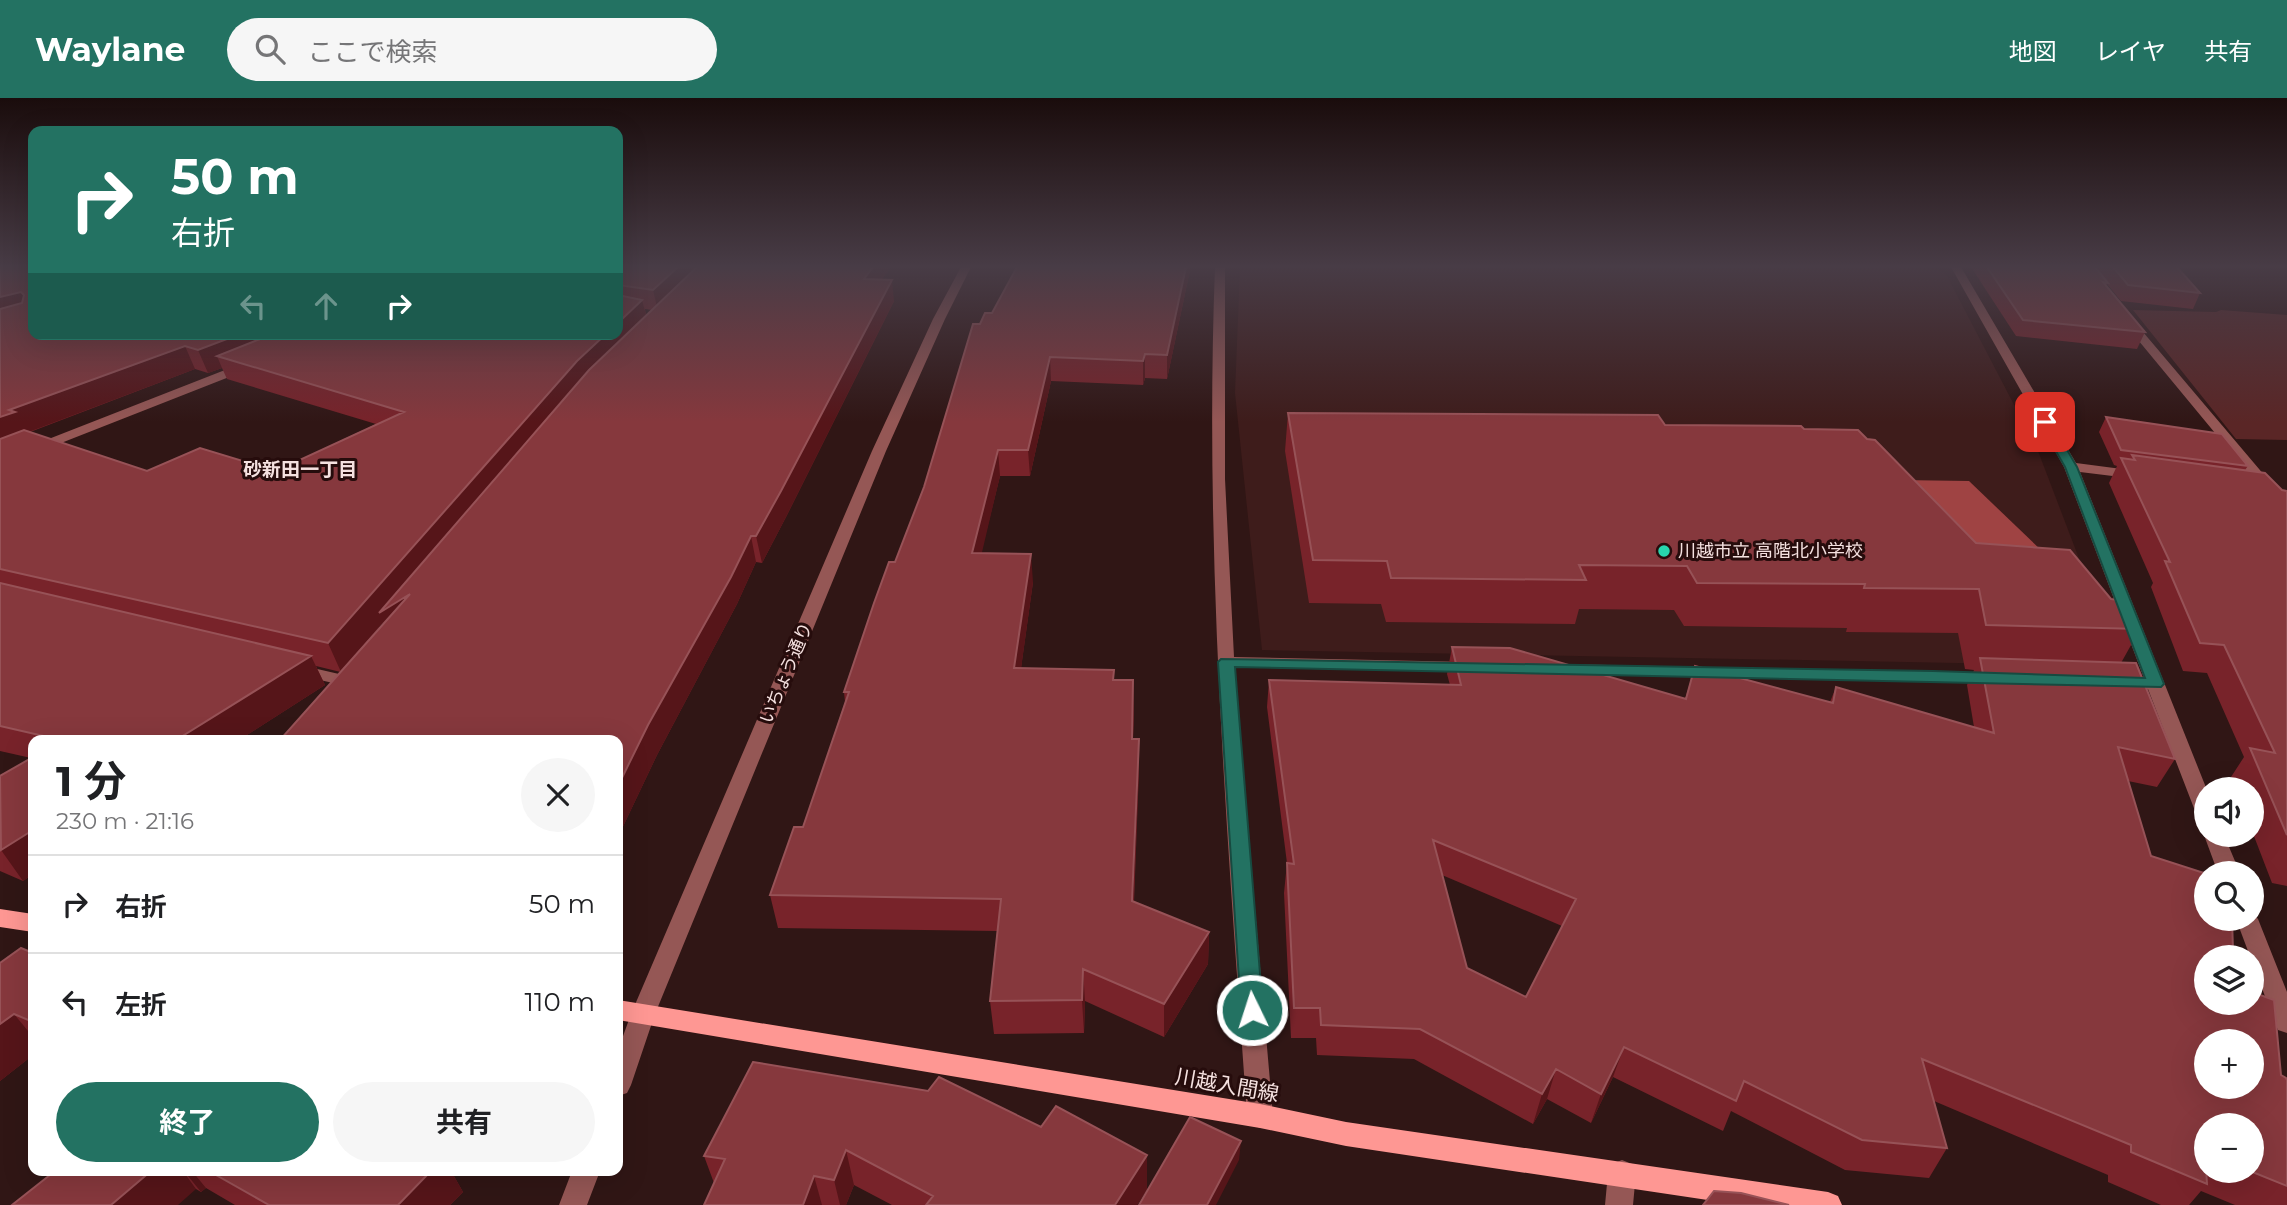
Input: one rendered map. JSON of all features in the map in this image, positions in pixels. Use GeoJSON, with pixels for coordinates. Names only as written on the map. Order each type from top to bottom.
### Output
{"type":"FeatureCollection","features":[{"type":"Feature","properties":{"kind":"main road"},"geometry":{"type":"LineString","coordinates":[[0,918],[28,922]]}},
{"type":"Feature","properties":{"kind":"main road","name":"川越入間線"},"geometry":{"type":"LineString","coordinates":[[630,1012],[1260,1116],[1346,1133],[1829,1205]]}},
{"type":"Feature","properties":{"kind":"street","name":"いちょう通り"},"geometry":{"type":"LineString","coordinates":[[623,1055],[630,1012],[939,319]]}},
{"type":"Feature","properties":{"kind":"street"},"geometry":{"type":"LineString","coordinates":[[1219,319],[1217,432],[1226,662],[1260,1116]]}},
{"type":"Feature","properties":{"kind":"street"},"geometry":{"type":"LineString","coordinates":[[1986,319],[2071,467],[2194,783]]}},
{"type":"Feature","properties":{"kind":"street"},"geometry":{"type":"LineString","coordinates":[[2127,319],[2281,494],[2287,511]]}},
{"type":"Feature","properties":{"kind":"street"},"geometry":{"type":"LineString","coordinates":[[0,463],[265,358]]}},
{"type":"Feature","properties":{"kind":"street"},"geometry":{"type":"LineString","coordinates":[[2071,467],[2152,478]]}},
{"type":"Feature","properties":{"kind":"street"},"geometry":{"type":"LineString","coordinates":[[2248,490],[2281,494]]}},
{"type":"Feature","properties":{"kind":"street"},"geometry":{"type":"LineString","coordinates":[[1226,662],[1490,667]]}},
{"type":"Feature","properties":{"kind":"street"},"geometry":{"type":"LineString","coordinates":[[279,665],[346,681]]}},
{"type":"Feature","properties":{"kind":"street"},"geometry":{"type":"LineString","coordinates":[[1545,668],[2013,679]]}},
{"type":"Feature","properties":{"kind":"street"},"geometry":{"type":"LineString","coordinates":[[2105,682],[2155,684]]}},
{"type":"Feature","properties":{"kind":"street"},"geometry":{"type":"LineString","coordinates":[[2252,931],[2287,1023]]}},
{"type":"Feature","properties":{"kind":"street"},"geometry":{"type":"LineString","coordinates":[[1619,1205],[1622,1173]]}},
{"type":"Feature","properties":{"kind":"street"},"geometry":{"type":"LineString","coordinates":[[573,1205],[584,1176]]}},
{"type":"Feature","properties":{"kind":"shaded area","name":"川越市立 高階北小学校"},"geometry":{"type":"Polygon","coordinates":[[[1238,319],[1969,319],[2038,451],[2120,666],[1262,650],[1235,393],[1238,319]]]}},
{"type":"Feature","properties":{"kind":"shaded area"},"geometry":{"type":"Polygon","coordinates":[[[2140,319],[2287,319],[2287,440],[2236,439],[2140,319]]]}},
{"type":"Feature","properties":{"kind":"shaded area"},"geometry":{"type":"Polygon","coordinates":[[[1899,480],[1969,481],[2066,574],[1986,573],[1899,480]]]}},
{"type":"Feature","properties":{"kind":"building"},"geometry":{"type":"Polygon","coordinates":[[[0,319],[28,319],[28,340],[224,340],[198,350],[185,346],[9,410],[15,412],[0,417],[0,319]]]}},
{"type":"Feature","properties":{"kind":"building"},"geometry":{"type":"Polygon","coordinates":[[[643,319],[872,319],[781,491],[756,536],[751,536],[623,776],[623,735],[284,735],[410,594],[379,613],[589,370],[643,319]]]}},
{"type":"Feature","properties":{"kind":"building"},"geometry":{"type":"Polygon","coordinates":[[[982,319],[1175,319],[1167,355],[1145,354],[1143,361],[1050,357],[1028,450],[998,450],[972,553],[1031,554],[1014,668],[1114,670],[1113,680],[1133,680],[1132,739],[1139,739],[1132,901],[1209,932],[1164,1004],[1083,969],[1082,1000],[990,1001],[1001,899],[770,895],[794,827],[803,827],[849,692],[844,692],[874,603],[889,562],[895,562],[924,487],[973,324],[980,324],[982,319]]]}},
{"type":"Feature","properties":{"kind":"building"},"geometry":{"type":"Polygon","coordinates":[[[2134,319],[2145,332],[2023,320],[2134,319]]]}},
{"type":"Feature","properties":{"kind":"building"},"geometry":{"type":"Polygon","coordinates":[[[258,340],[600,340],[577,361],[328,643],[0,569],[0,439],[24,430],[147,471],[200,448],[276,471],[404,412],[217,356],[258,340]]]}},
{"type":"Feature","properties":{"kind":"building"},"geometry":{"type":"Polygon","coordinates":[[[1288,413],[1658,415],[1665,425],[1801,426],[1804,429],[1858,430],[1867,439],[1875,440],[1976,543],[2070,550],[2111,599],[2128,601],[2140,629],[1986,625],[1979,589],[1864,588],[1865,584],[1697,583],[1687,566],[1579,565],[1586,580],[1391,578],[1387,561],[1313,560],[1288,413]]]}},
{"type":"Feature","properties":{"kind":"building"},"geometry":{"type":"Polygon","coordinates":[[[2106,417],[2222,434],[2248,466],[2121,450],[2106,417]]]}},
{"type":"Feature","properties":{"kind":"building"},"geometry":{"type":"Polygon","coordinates":[[[2132,455],[2265,473],[2282,490],[2287,491],[2287,835],[2250,748],[2275,753],[2224,645],[2200,643],[2165,561],[2170,562],[2121,458],[2135,460],[2132,455]]]}},
{"type":"Feature","properties":{"kind":"building"},"geometry":{"type":"Polygon","coordinates":[[[0,583],[311,656],[184,735],[39,735],[0,726],[0,583]]]}},
{"type":"Feature","properties":{"kind":"building"},"geometry":{"type":"Polygon","coordinates":[[[1452,647],[1510,648],[1686,699],[1695,666],[1833,703],[1836,687],[1994,733],[1980,658],[2136,663],[2175,759],[2118,747],[2151,856],[2194,870],[2194,931],[2232,931],[2233,945],[2194,945],[2194,1015],[2264,1015],[2264,996],[2274,1000],[2281,1075],[2287,1080],[2287,1186],[2264,1177],[2264,1113],[2194,1113],[2194,1179],[2131,1152],[2131,1145],[1922,1059],[1947,1148],[1862,1140],[1744,1081],[1736,1101],[1624,1047],[1601,1094],[1556,1069],[1542,1094],[1420,1029],[1321,1025],[1320,1008],[1294,1008],[1287,863],[1294,864],[1269,680],[1461,685],[1452,647]],[[1433,840],[1467,968],[1526,997],[1576,899],[1433,840]]]}},
{"type":"Feature","properties":{"kind":"building"},"geometry":{"type":"Polygon","coordinates":[[[28,760],[28,833],[1,850],[0,776],[28,760]]]}},
{"type":"Feature","properties":{"kind":"building"},"geometry":{"type":"Polygon","coordinates":[[[21,948],[28,951],[28,1020],[14,1014],[0,1024],[0,963],[21,948]]]}},
{"type":"Feature","properties":{"kind":"building"},"geometry":{"type":"Polygon","coordinates":[[[753,1062],[928,1091],[939,1077],[1041,1127],[1056,1106],[1147,1155],[1115,1205],[926,1205],[933,1196],[846,1150],[834,1180],[814,1176],[803,1205],[704,1205],[725,1159],[704,1156],[753,1062]]]}},
{"type":"Feature","properties":{"kind":"building"},"geometry":{"type":"Polygon","coordinates":[[[1190,1117],[1241,1141],[1207,1205],[1139,1205],[1190,1117]]]}},
{"type":"Feature","properties":{"kind":"building"},"geometry":{"type":"Polygon","coordinates":[[[49,1176],[145,1176],[111,1205],[12,1205],[49,1176]]]}},
{"type":"Feature","properties":{"kind":"building"},"geometry":{"type":"Polygon","coordinates":[[[218,1176],[426,1176],[398,1205],[269,1205],[218,1176]]]}},
{"type":"Feature","properties":{"kind":"building"},"geometry":{"type":"Polygon","coordinates":[[[1714,1191],[1741,1193],[1789,1205],[1703,1205],[1714,1191]]]}},
{"type":"Feature","properties":{"kind":"place","name":"川越市立 高階北小学校"},"geometry":{"type":"Point","coordinates":[1664,551]}},
{"type":"Feature","properties":{"kind":"district","name":"砂新田一丁目"},"geometry":{"type":"Point","coordinates":[300,469]}},
{"type":"Feature","properties":{"kind":"route"},"geometry":{"type":"LineString","coordinates":[[1252,1010],[1226,662],[1933,676],[2155,684],[2071,467],[2045,422]]}}]}
